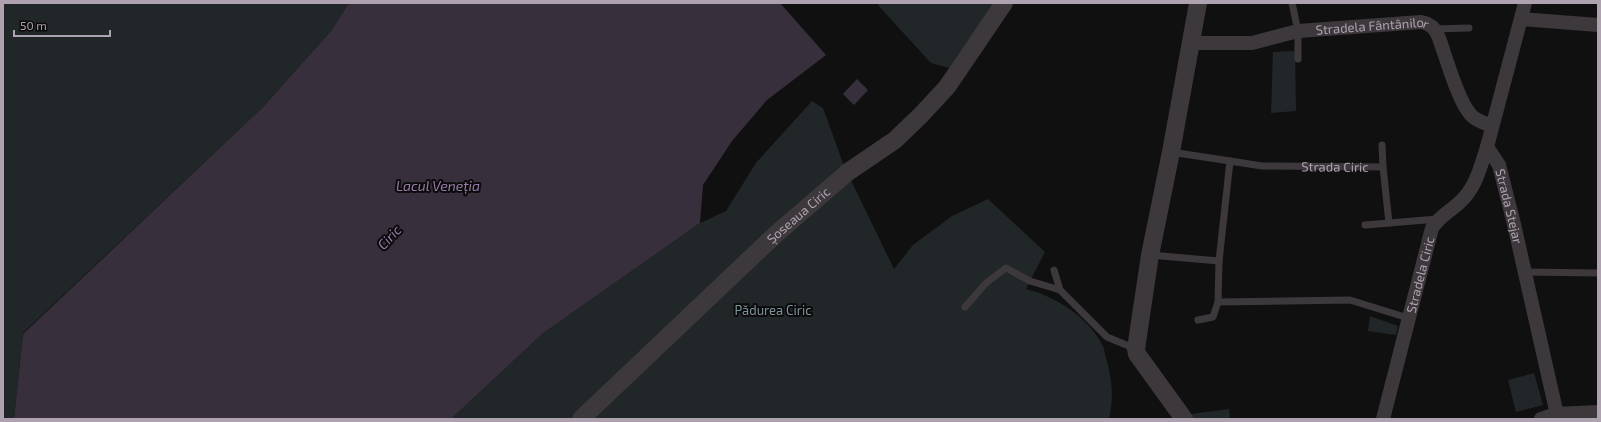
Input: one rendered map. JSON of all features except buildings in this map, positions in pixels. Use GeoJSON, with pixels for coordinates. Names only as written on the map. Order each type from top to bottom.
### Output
{"type":"FeatureCollection","features":[{"type":"Feature","properties":{"kind":"street","name":"Șoseaua Ciric"},"geometry":{"type":"LineString","coordinates":[[581,419],[776,234],[848,172],[895,140],[921,115],[947,87],[1004,3]]}},
{"type":"Feature","properties":{"kind":"street"},"geometry":{"type":"LineString","coordinates":[[1184,419],[1137,354],[1136,349],[1150,255],[1171,152],[1198,3]]}},
{"type":"Feature","properties":{"kind":"street"},"geometry":{"type":"LineString","coordinates":[[1438,218],[1459,203],[1469,193],[1476,180],[1487,147],[1525,3]]}},
{"type":"Feature","properties":{"kind":"street"},"geometry":{"type":"LineString","coordinates":[[1522,19],[1598,25]]}},
{"type":"Feature","properties":{"kind":"street","name":"Stradela Fântânilor"},"geometry":{"type":"LineString","coordinates":[[1190,43],[1252,43],[1298,31],[1421,22],[1429,24],[1435,29],[1464,105],[1471,116],[1492,126]]}},
{"type":"Feature","properties":{"kind":"street","name":"Strada Stejar"},"geometry":{"type":"LineString","coordinates":[[1487,147],[1499,165],[1557,416]]}},
{"type":"Feature","properties":{"kind":"street","name":"Stradela Ciric"},"geometry":{"type":"LineString","coordinates":[[1383,419],[1432,228],[1438,218]]}},
{"type":"Feature","properties":{"kind":"street"},"geometry":{"type":"LineString","coordinates":[[1541,419],[1598,412]]}},
{"type":"Feature","properties":{"kind":"lane"},"geometry":{"type":"LineString","coordinates":[[1292,3],[1298,31],[1298,59]]}},
{"type":"Feature","properties":{"kind":"lane"},"geometry":{"type":"LineString","coordinates":[[1435,29],[1469,28]]}},
{"type":"Feature","properties":{"kind":"lane"},"geometry":{"type":"LineString","coordinates":[[1382,145],[1383,167]]}},
{"type":"Feature","properties":{"kind":"lane","name":"Strada Ciric"},"geometry":{"type":"LineString","coordinates":[[1171,152],[1262,166],[1383,167],[1389,223]]}},
{"type":"Feature","properties":{"kind":"lane"},"geometry":{"type":"LineString","coordinates":[[1198,320],[1214,317],[1218,302],[1219,261],[1230,162]]}},
{"type":"Feature","properties":{"kind":"lane"},"geometry":{"type":"LineString","coordinates":[[1365,225],[1438,218]]}},
{"type":"Feature","properties":{"kind":"lane"},"geometry":{"type":"LineString","coordinates":[[1150,255],[1219,261]]}},
{"type":"Feature","properties":{"kind":"lane"},"geometry":{"type":"LineString","coordinates":[[965,307],[986,283],[1006,268],[1030,281],[1060,290],[1107,337],[1136,349]]}},
{"type":"Feature","properties":{"kind":"lane"},"geometry":{"type":"LineString","coordinates":[[1054,270],[1060,290]]}},
{"type":"Feature","properties":{"kind":"lane"},"geometry":{"type":"LineString","coordinates":[[1524,272],[1598,273]]}},
{"type":"Feature","properties":{"kind":"lane"},"geometry":{"type":"LineString","coordinates":[[1218,302],[1350,300],[1408,318]]}},
{"type":"Feature","properties":{"kind":"green space"},"geometry":{"type":"Polygon","coordinates":[[[3,3],[349,3],[331,31],[263,107],[23,333],[14,419],[3,419],[3,3]]]}},
{"type":"Feature","properties":{"kind":"green space"},"geometry":{"type":"Polygon","coordinates":[[[876,3],[994,3],[949,68],[931,63],[876,3]]]}},
{"type":"Feature","properties":{"kind":"green space"},"geometry":{"type":"Polygon","coordinates":[[[1295,51],[1296,111],[1271,113],[1273,52],[1295,51]]]}},
{"type":"Feature","properties":{"kind":"green space","name":"Pădurea Ciric"},"geometry":{"type":"Polygon","coordinates":[[[812,101],[823,108],[844,166],[894,269],[913,245],[952,216],[988,199],[1045,252],[1026,289],[1049,297],[1060,303],[1080,317],[1097,336],[1104,348],[1110,376],[1112,397],[1109,419],[451,419],[542,334],[700,223],[726,211],[756,163],[812,101]]]}},
{"type":"Feature","properties":{"kind":"green space"},"geometry":{"type":"Polygon","coordinates":[[[1370,316],[1398,326],[1396,335],[1368,331],[1370,316]]]}},
{"type":"Feature","properties":{"kind":"green space"},"geometry":{"type":"Polygon","coordinates":[[[1534,373],[1543,405],[1516,412],[1508,380],[1534,373]]]}},
{"type":"Feature","properties":{"kind":"green space"},"geometry":{"type":"Polygon","coordinates":[[[1229,409],[1230,419],[1187,419],[1184,415],[1229,409]]]}},
{"type":"Feature","properties":{"kind":"water","name":"Lacul Veneția"},"geometry":{"type":"Polygon","coordinates":[[[349,3],[780,3],[826,55],[767,100],[732,141],[703,185],[700,223],[542,334],[451,419],[14,419],[23,334],[263,107],[331,31],[349,3]]]}},
{"type":"Feature","properties":{"kind":"water"},"geometry":{"type":"Polygon","coordinates":[[[857,79],[868,90],[854,105],[843,94],[857,79]]]}},
{"type":"Feature","properties":{"kind":"water label","name":"Ciric"},"geometry":{"type":"Point","coordinates":[389,237]}}]}
